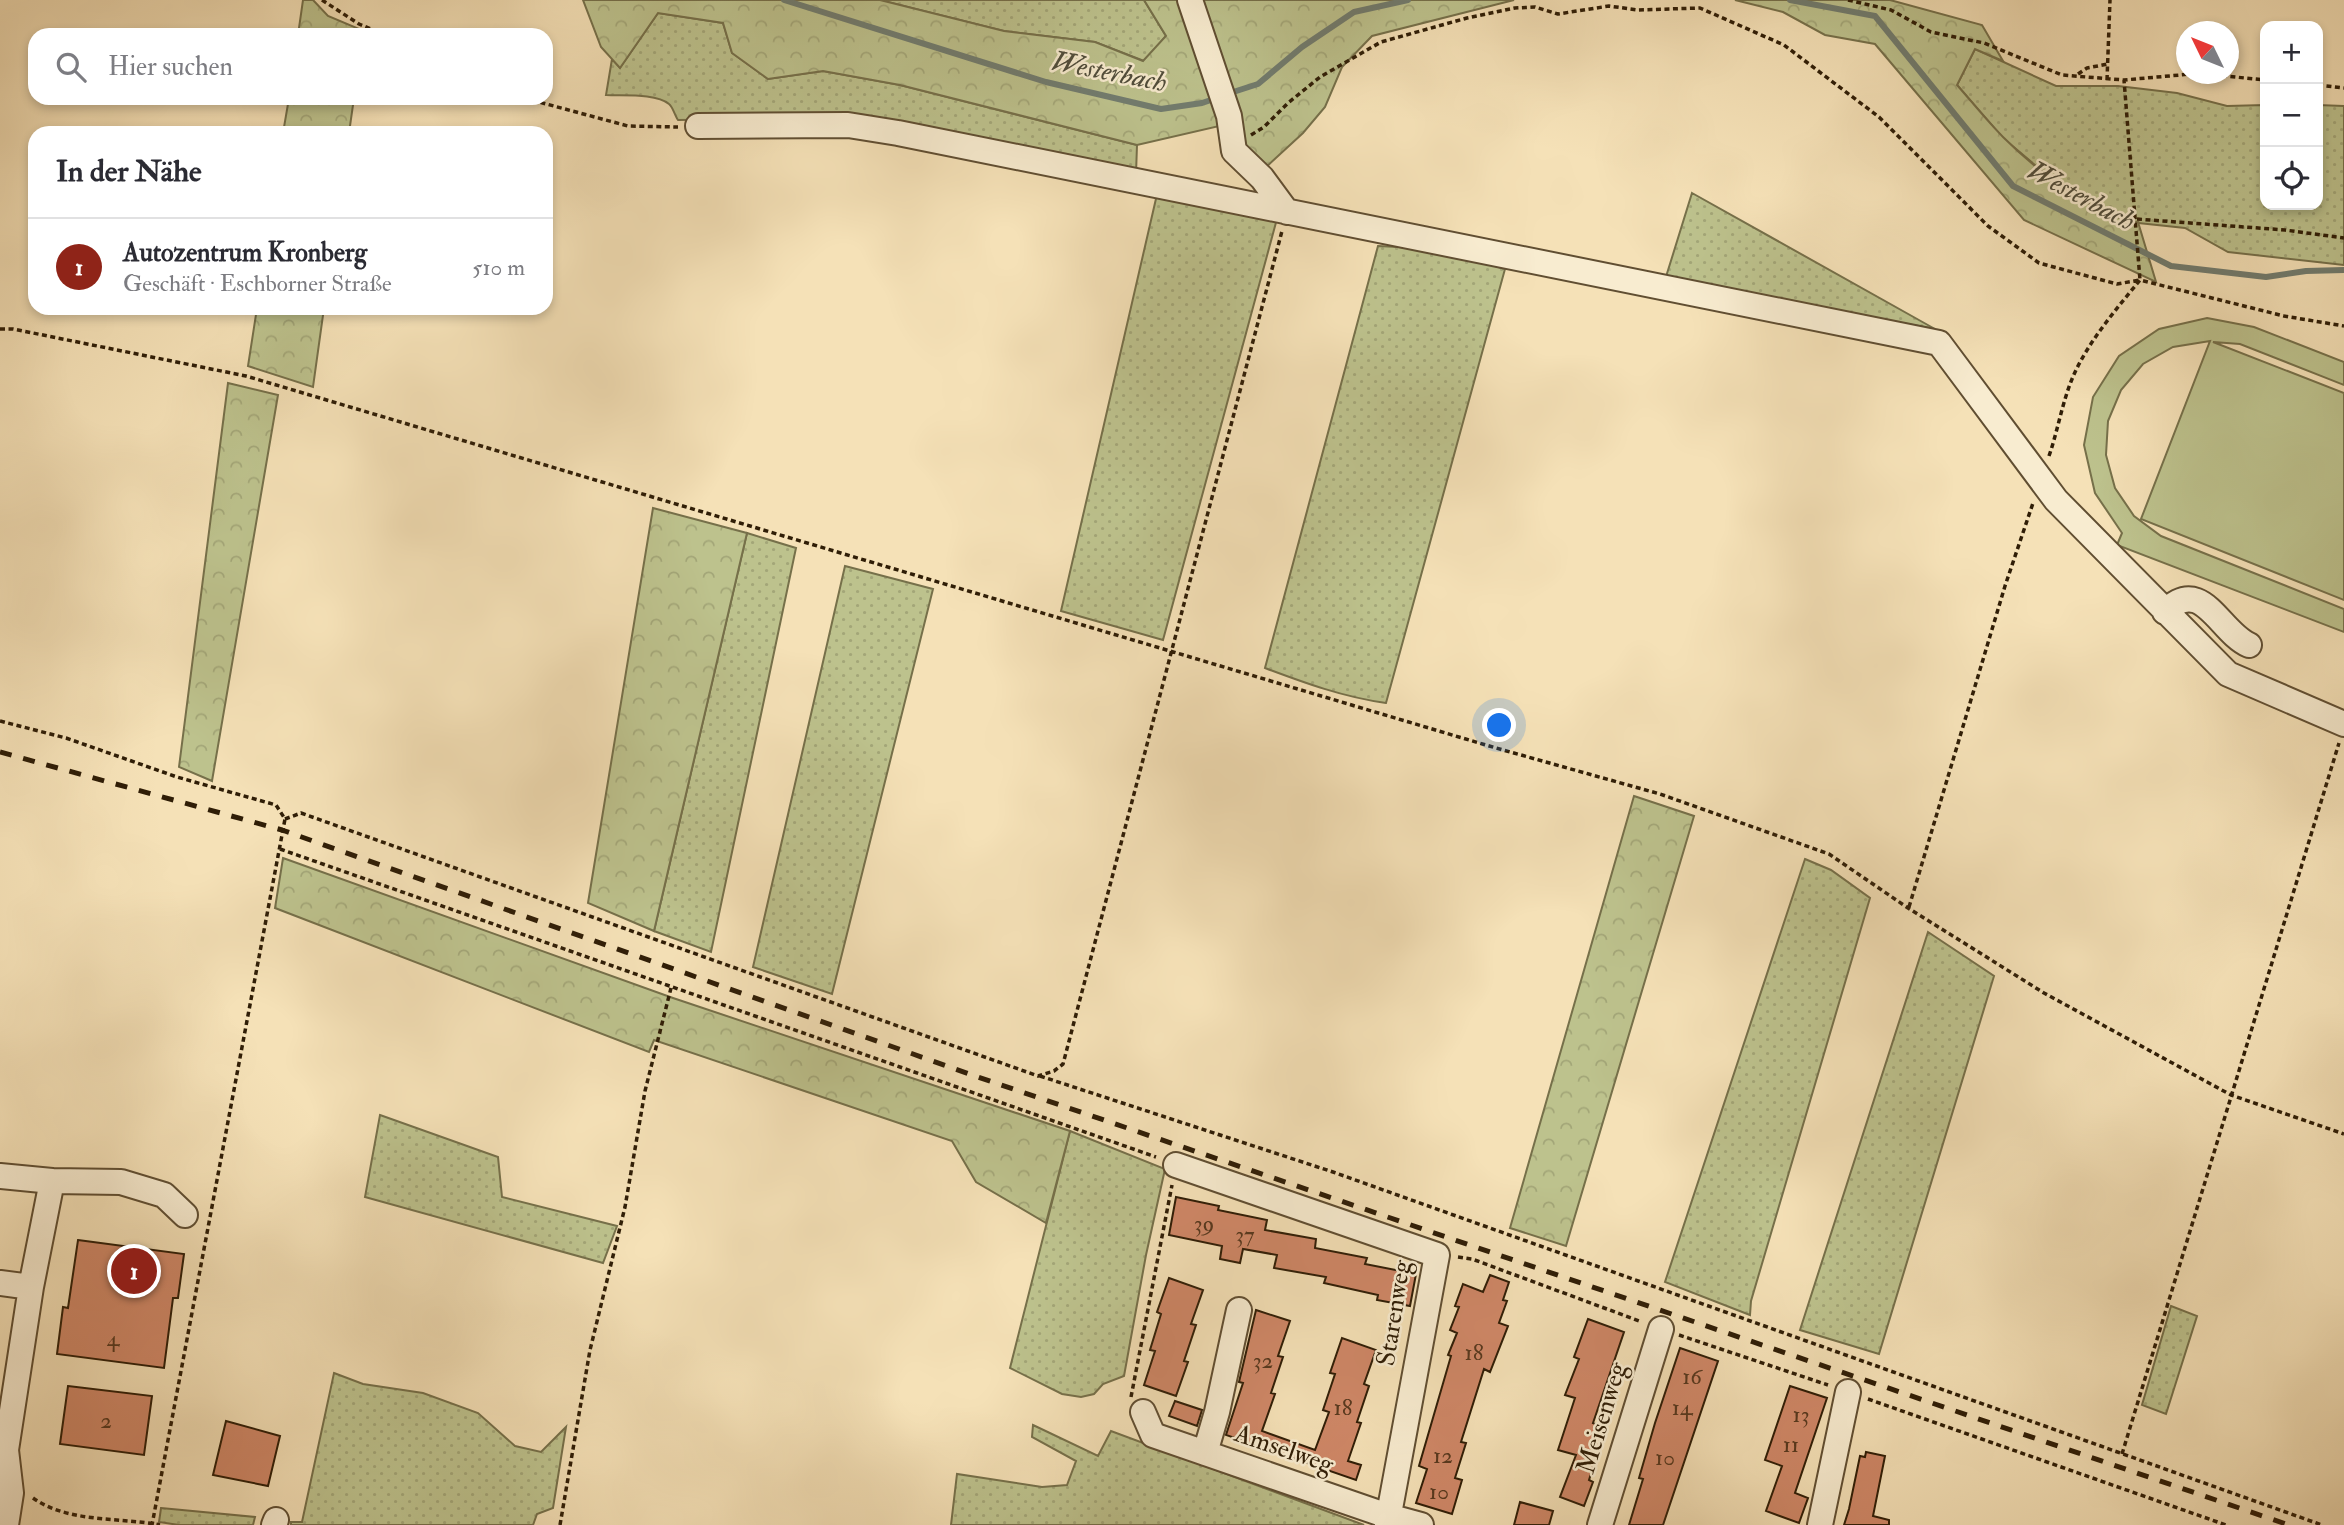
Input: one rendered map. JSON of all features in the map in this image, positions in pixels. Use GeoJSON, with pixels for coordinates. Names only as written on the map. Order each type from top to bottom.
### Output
{"type":"FeatureCollection","features":[{"type":"Feature","properties":{"kind":"street"},"geometry":{"type":"LineString","coordinates":[[1190,0],[1229,116],[1234,151],[1262,178],[1287,212]]}},
{"type":"Feature","properties":{"kind":"street"},"geometry":{"type":"LineString","coordinates":[[698,126],[848,125],[1939,343],[2056,500],[2228,674],[2342,731]]}},
{"type":"Feature","properties":{"kind":"street"},"geometry":{"type":"LineString","coordinates":[[2157,604],[2181,599],[2194,599],[2203,603],[2236,637],[2249,645]]}},
{"type":"Feature","properties":{"kind":"street","name":"Starenweg"},"geometry":{"type":"LineString","coordinates":[[1176,1165],[1437,1255],[1388,1521]]}},
{"type":"Feature","properties":{"kind":"street"},"geometry":{"type":"LineString","coordinates":[[0,1176],[52,1181],[121,1182],[164,1195],[185,1214]]}},
{"type":"Feature","properties":{"kind":"street"},"geometry":{"type":"LineString","coordinates":[[6,1525],[11,1493],[3,1456],[52,1181]]}},
{"type":"Feature","properties":{"kind":"street"},"geometry":{"type":"LineString","coordinates":[[0,1283],[31,1287]]}},
{"type":"Feature","properties":{"kind":"street"},"geometry":{"type":"LineString","coordinates":[[1205,1453],[1217,1412],[1239,1310]]}},
{"type":"Feature","properties":{"kind":"street","name":"Meisenweg"},"geometry":{"type":"LineString","coordinates":[[1600,1525],[1661,1329]]}},
{"type":"Feature","properties":{"kind":"street"},"geometry":{"type":"LineString","coordinates":[[1820,1525],[1849,1392]]}},
{"type":"Feature","properties":{"kind":"street","name":"Amselweg"},"geometry":{"type":"LineString","coordinates":[[1143,1412],[1153,1435],[1388,1521],[1421,1525]]}},
{"type":"Feature","properties":{"kind":"path"},"geometry":{"type":"LineString","coordinates":[[322,0],[368,28]]}},
{"type":"Feature","properties":{"kind":"path"},"geometry":{"type":"LineString","coordinates":[[1848,0],[1891,10],[1931,32],[1984,43],[2062,75],[2107,80],[2176,75]]}},
{"type":"Feature","properties":{"kind":"path"},"geometry":{"type":"LineString","coordinates":[[2107,80],[2110,0]]}},
{"type":"Feature","properties":{"kind":"path"},"geometry":{"type":"LineString","coordinates":[[1234,144],[1264,127],[1320,77],[1381,42],[1467,18],[1515,8],[1535,7],[1558,14],[1609,6],[1638,10],[1700,8],[1784,45],[1879,117],[1988,226],[2039,263],[2117,285],[2140,280],[2284,316],[2344,326]]}},
{"type":"Feature","properties":{"kind":"path"},"geometry":{"type":"LineString","coordinates":[[2076,75],[2087,68],[2108,64]]}},
{"type":"Feature","properties":{"kind":"path"},"geometry":{"type":"LineString","coordinates":[[2239,77],[2260,80]]}},
{"type":"Feature","properties":{"kind":"path"},"geometry":{"type":"LineString","coordinates":[[1908,908],[2004,586],[2055,440],[2061,408],[2077,368],[2106,322],[2140,280],[2124,79]]}},
{"type":"Feature","properties":{"kind":"path"},"geometry":{"type":"LineString","coordinates":[[2323,86],[2344,88]]}},
{"type":"Feature","properties":{"kind":"path"},"geometry":{"type":"LineString","coordinates":[[550,105],[628,126],[698,126]]}},
{"type":"Feature","properties":{"kind":"path"},"geometry":{"type":"LineString","coordinates":[[1038,1076],[1054,1071],[1063,1064],[1287,212]]}},
{"type":"Feature","properties":{"kind":"path"},"geometry":{"type":"LineString","coordinates":[[2136,219],[2285,230],[2344,238]]}},
{"type":"Feature","properties":{"kind":"path"},"geometry":{"type":"LineString","coordinates":[[0,329],[13,329],[246,376],[1170,652],[1660,794],[1829,854],[1908,908],[2044,993],[2231,1095],[2344,1134]]}},
{"type":"Feature","properties":{"kind":"path"},"geometry":{"type":"LineString","coordinates":[[0,721],[66,738],[177,777],[276,805],[285,819],[153,1524]]}},
{"type":"Feature","properties":{"kind":"path"},"geometry":{"type":"LineString","coordinates":[[2122,1454],[2342,731]]}},
{"type":"Feature","properties":{"kind":"path"},"geometry":{"type":"LineString","coordinates":[[285,819],[301,813],[1038,1076],[1332,1172],[2322,1525]]}},
{"type":"Feature","properties":{"kind":"path"},"geometry":{"type":"LineString","coordinates":[[279,849],[1176,1165],[1129,1395],[1143,1412]]}},
{"type":"Feature","properties":{"kind":"path"},"geometry":{"type":"LineString","coordinates":[[560,1525],[590,1350],[625,1207],[645,1091],[671,988]]}},
{"type":"Feature","properties":{"kind":"path"},"geometry":{"type":"LineString","coordinates":[[1849,1392],[2226,1525]]}},
{"type":"Feature","properties":{"kind":"path"},"geometry":{"type":"LineString","coordinates":[[11,1493],[32,1497],[46,1507],[75,1514],[160,1525]]}},
{"type":"Feature","properties":{"kind":"green space"},"geometry":{"type":"Polygon","coordinates":[[[303,0],[313,0],[328,16],[357,28],[299,28],[303,0]]]}},
{"type":"Feature","properties":{"kind":"green space"},"geometry":{"type":"Polygon","coordinates":[[[583,0],[880,0],[1004,31],[1095,42],[1143,61],[1166,36],[1144,0],[1514,0],[1372,36],[1342,67],[1325,107],[1303,133],[1264,169],[1219,126],[1137,145],[900,85],[823,71],[768,79],[732,53],[723,23],[658,13],[620,68],[601,47],[583,0]]]}},
{"type":"Feature","properties":{"kind":"green space"},"geometry":{"type":"Polygon","coordinates":[[[880,0],[1144,0],[1166,36],[1144,61],[1095,42],[1004,31],[880,0]]]}},
{"type":"Feature","properties":{"kind":"green space"},"geometry":{"type":"Polygon","coordinates":[[[1735,0],[1890,0],[1982,25],[2003,61],[1975,49],[1957,85],[2003,137],[2048,176],[2104,212],[2138,222],[2156,282],[2024,220],[1875,44],[1825,35],[1783,12],[1735,0]]]}},
{"type":"Feature","properties":{"kind":"green space"},"geometry":{"type":"Polygon","coordinates":[[[658,13],[723,23],[732,53],[768,79],[823,71],[900,85],[1137,145],[1136,174],[845,118],[678,120],[670,105],[663,100],[606,95],[612,59],[620,68],[658,13]]]}},
{"type":"Feature","properties":{"kind":"green space"},"geometry":{"type":"Polygon","coordinates":[[[1975,49],[2056,86],[2118,86],[2177,93],[2227,106],[2260,105],[2260,210],[2323,210],[2323,105],[2344,106],[2344,265],[2228,252],[2185,228],[2129,222],[2096,208],[2054,181],[2003,138],[1957,85],[1975,49]]]}},
{"type":"Feature","properties":{"kind":"green space"},"geometry":{"type":"Polygon","coordinates":[[[288,105],[353,105],[350,126],[284,126],[288,105]]]}},
{"type":"Feature","properties":{"kind":"green space"},"geometry":{"type":"Polygon","coordinates":[[[1158,190],[1278,215],[1163,640],[1061,611],[1158,190]]]}},
{"type":"Feature","properties":{"kind":"green space"},"geometry":{"type":"Polygon","coordinates":[[[1692,193],[1935,329],[1665,280],[1692,193]]]}},
{"type":"Feature","properties":{"kind":"green space"},"geometry":{"type":"Polygon","coordinates":[[[1378,246],[1439,249],[1505,269],[1386,703],[1339,693],[1265,668],[1378,246]]]}},
{"type":"Feature","properties":{"kind":"green space"},"geometry":{"type":"Polygon","coordinates":[[[256,315],[323,315],[313,387],[248,366],[256,315]]]}},
{"type":"Feature","properties":{"kind":"green space"},"geometry":{"type":"Polygon","coordinates":[[[2207,318],[2254,327],[2344,362],[2344,385],[2240,344],[2213,342],[2344,393],[2344,600],[2141,519],[2210,341],[2173,347],[2143,364],[2121,390],[2108,421],[2106,455],[2115,488],[2134,516],[2161,536],[2344,609],[2344,632],[2117,545],[2122,533],[2095,493],[2084,445],[2093,397],[2119,356],[2159,329],[2207,318]]]}},
{"type":"Feature","properties":{"kind":"green space"},"geometry":{"type":"Polygon","coordinates":[[[228,383],[278,395],[212,781],[179,767],[228,383]]]}},
{"type":"Feature","properties":{"kind":"green space"},"geometry":{"type":"Polygon","coordinates":[[[653,508],[747,533],[654,931],[588,903],[653,508]]]}},
{"type":"Feature","properties":{"kind":"green space"},"geometry":{"type":"Polygon","coordinates":[[[747,533],[796,548],[711,952],[654,931],[747,533]]]}},
{"type":"Feature","properties":{"kind":"green space"},"geometry":{"type":"Polygon","coordinates":[[[845,566],[933,589],[832,994],[753,967],[845,566]]]}},
{"type":"Feature","properties":{"kind":"green space"},"geometry":{"type":"Polygon","coordinates":[[[1634,796],[1694,816],[1566,1246],[1510,1228],[1634,796]]]}},
{"type":"Feature","properties":{"kind":"green space"},"geometry":{"type":"Polygon","coordinates":[[[283,858],[673,998],[1070,1131],[1046,1223],[976,1182],[952,1141],[654,1040],[649,1052],[275,908],[283,858]]]}},
{"type":"Feature","properties":{"kind":"green space"},"geometry":{"type":"Polygon","coordinates":[[[1805,859],[1831,870],[1870,898],[1751,1301],[1750,1315],[1665,1282],[1805,859]]]}},
{"type":"Feature","properties":{"kind":"green space"},"geometry":{"type":"Polygon","coordinates":[[[1928,932],[1994,976],[1879,1354],[1800,1330],[1928,932]]]}},
{"type":"Feature","properties":{"kind":"green space"},"geometry":{"type":"Polygon","coordinates":[[[380,1115],[498,1157],[502,1197],[617,1226],[603,1263],[365,1197],[380,1115]]]}},
{"type":"Feature","properties":{"kind":"green space"},"geometry":{"type":"Polygon","coordinates":[[[1070,1131],[1165,1169],[1124,1376],[1103,1384],[1094,1394],[1081,1397],[1062,1394],[1010,1368],[1070,1131]]]}},
{"type":"Feature","properties":{"kind":"green space"},"geometry":{"type":"Polygon","coordinates":[[[2171,1306],[2197,1316],[2166,1414],[2142,1405],[2171,1306]]]}},
{"type":"Feature","properties":{"kind":"green space"},"geometry":{"type":"Polygon","coordinates":[[[334,1373],[363,1384],[423,1393],[478,1413],[515,1446],[541,1452],[566,1427],[553,1508],[537,1514],[533,1525],[291,1525],[291,1522],[302,1522],[334,1373]]]}},
{"type":"Feature","properties":{"kind":"green space"},"geometry":{"type":"Polygon","coordinates":[[[1033,1425],[1098,1456],[1111,1431],[1364,1525],[951,1525],[957,1474],[1042,1487],[1067,1485],[1076,1461],[1032,1437],[1033,1425]]]}},
{"type":"Feature","properties":{"kind":"green space"},"geometry":{"type":"Polygon","coordinates":[[[161,1508],[255,1517],[253,1525],[179,1525],[159,1522],[161,1508]]]}},
{"type":"Feature","properties":{"kind":"building"},"geometry":{"type":"Polygon","coordinates":[[[1176,1197],[1219,1206],[1218,1210],[1267,1220],[1265,1230],[1316,1239],[1315,1248],[1367,1258],[1365,1264],[1416,1274],[1410,1306],[1377,1300],[1378,1295],[1324,1283],[1326,1277],[1274,1268],[1277,1255],[1243,1249],[1240,1263],[1220,1259],[1222,1246],[1169,1235],[1176,1197]]]}},
{"type":"Feature","properties":{"kind":"building"},"geometry":{"type":"Polygon","coordinates":[[[78,1240],[184,1254],[178,1298],[173,1298],[164,1368],[57,1354],[63,1307],[68,1308],[78,1240]]]}},
{"type":"Feature","properties":{"kind":"building"},"geometry":{"type":"Polygon","coordinates":[[[1490,1275],[1509,1282],[1503,1300],[1507,1301],[1499,1323],[1508,1326],[1490,1372],[1484,1369],[1461,1442],[1466,1443],[1455,1478],[1462,1480],[1452,1514],[1416,1503],[1427,1469],[1419,1466],[1451,1356],[1448,1355],[1457,1333],[1450,1330],[1459,1307],[1455,1306],[1463,1284],[1483,1292],[1490,1275]]]}},
{"type":"Feature","properties":{"kind":"building"},"geometry":{"type":"Polygon","coordinates":[[[1169,1278],[1203,1290],[1191,1324],[1196,1325],[1184,1361],[1188,1362],[1176,1396],[1144,1385],[1155,1351],[1150,1350],[1161,1314],[1157,1312],[1169,1278]]]}},
{"type":"Feature","properties":{"kind":"building"},"geometry":{"type":"Polygon","coordinates":[[[1256,1310],[1290,1321],[1278,1356],[1283,1357],[1271,1393],[1275,1394],[1262,1431],[1315,1450],[1329,1412],[1323,1410],[1335,1374],[1330,1373],[1342,1338],[1376,1350],[1364,1384],[1369,1386],[1357,1422],[1361,1423],[1348,1461],[1361,1465],[1356,1480],[1226,1435],[1243,1383],[1239,1382],[1256,1310]]]}},
{"type":"Feature","properties":{"kind":"building"},"geometry":{"type":"Polygon","coordinates":[[[1588,1319],[1624,1332],[1593,1423],[1606,1427],[1589,1480],[1593,1482],[1584,1506],[1560,1497],[1576,1455],[1558,1450],[1575,1398],[1565,1395],[1579,1359],[1574,1357],[1588,1319]]]}},
{"type":"Feature","properties":{"kind":"building"},"geometry":{"type":"Polygon","coordinates":[[[1680,1348],[1718,1361],[1663,1525],[1629,1525],[1643,1479],[1639,1478],[1680,1348]]]}},
{"type":"Feature","properties":{"kind":"building"},"geometry":{"type":"Polygon","coordinates":[[[68,1386],[152,1396],[144,1455],[60,1444],[68,1386]]]}},
{"type":"Feature","properties":{"kind":"building"},"geometry":{"type":"Polygon","coordinates":[[[1790,1386],[1827,1398],[1795,1493],[1808,1498],[1799,1523],[1766,1511],[1782,1466],[1765,1460],[1790,1386]]]}},
{"type":"Feature","properties":{"kind":"building"},"geometry":{"type":"Polygon","coordinates":[[[1175,1401],[1202,1410],[1197,1426],[1169,1416],[1175,1401]]]}},
{"type":"Feature","properties":{"kind":"building"},"geometry":{"type":"Polygon","coordinates":[[[226,1421],[280,1436],[268,1486],[213,1475],[226,1421]]]}},
{"type":"Feature","properties":{"kind":"building"},"geometry":{"type":"Polygon","coordinates":[[[1866,1452],[1885,1456],[1873,1516],[1889,1520],[1889,1525],[1844,1525],[1860,1456],[1865,1457],[1866,1452]]]}},
{"type":"Feature","properties":{"kind":"building"},"geometry":{"type":"Polygon","coordinates":[[[1520,1502],[1553,1511],[1549,1525],[1514,1525],[1520,1502]]]}},
{"type":"Feature","properties":{"kind":"waterway","name":"Westerbach"},"geometry":{"type":"LineString","coordinates":[[784,0],[1046,82],[1161,109],[1217,98]]}},
{"type":"Feature","properties":{"kind":"waterway","name":"Westerbach"},"geometry":{"type":"LineString","coordinates":[[1227,94],[1258,84],[1302,47],[1354,12],[1408,0]]}},
{"type":"Feature","properties":{"kind":"waterway","name":"Westerbach"},"geometry":{"type":"LineString","coordinates":[[1790,0],[1875,16],[2013,186],[2171,266],[2266,277],[2306,271],[2344,270]]}},
{"type":"Feature","properties":{"kind":"railway"},"geometry":{"type":"LineString","coordinates":[[0,752],[282,830],[975,1076],[2289,1525]]}},
{"type":"Feature","properties":{"kind":"place","name":"Autozentrum Kronberg"},"geometry":{"type":"Point","coordinates":[134,1271]}}]}
